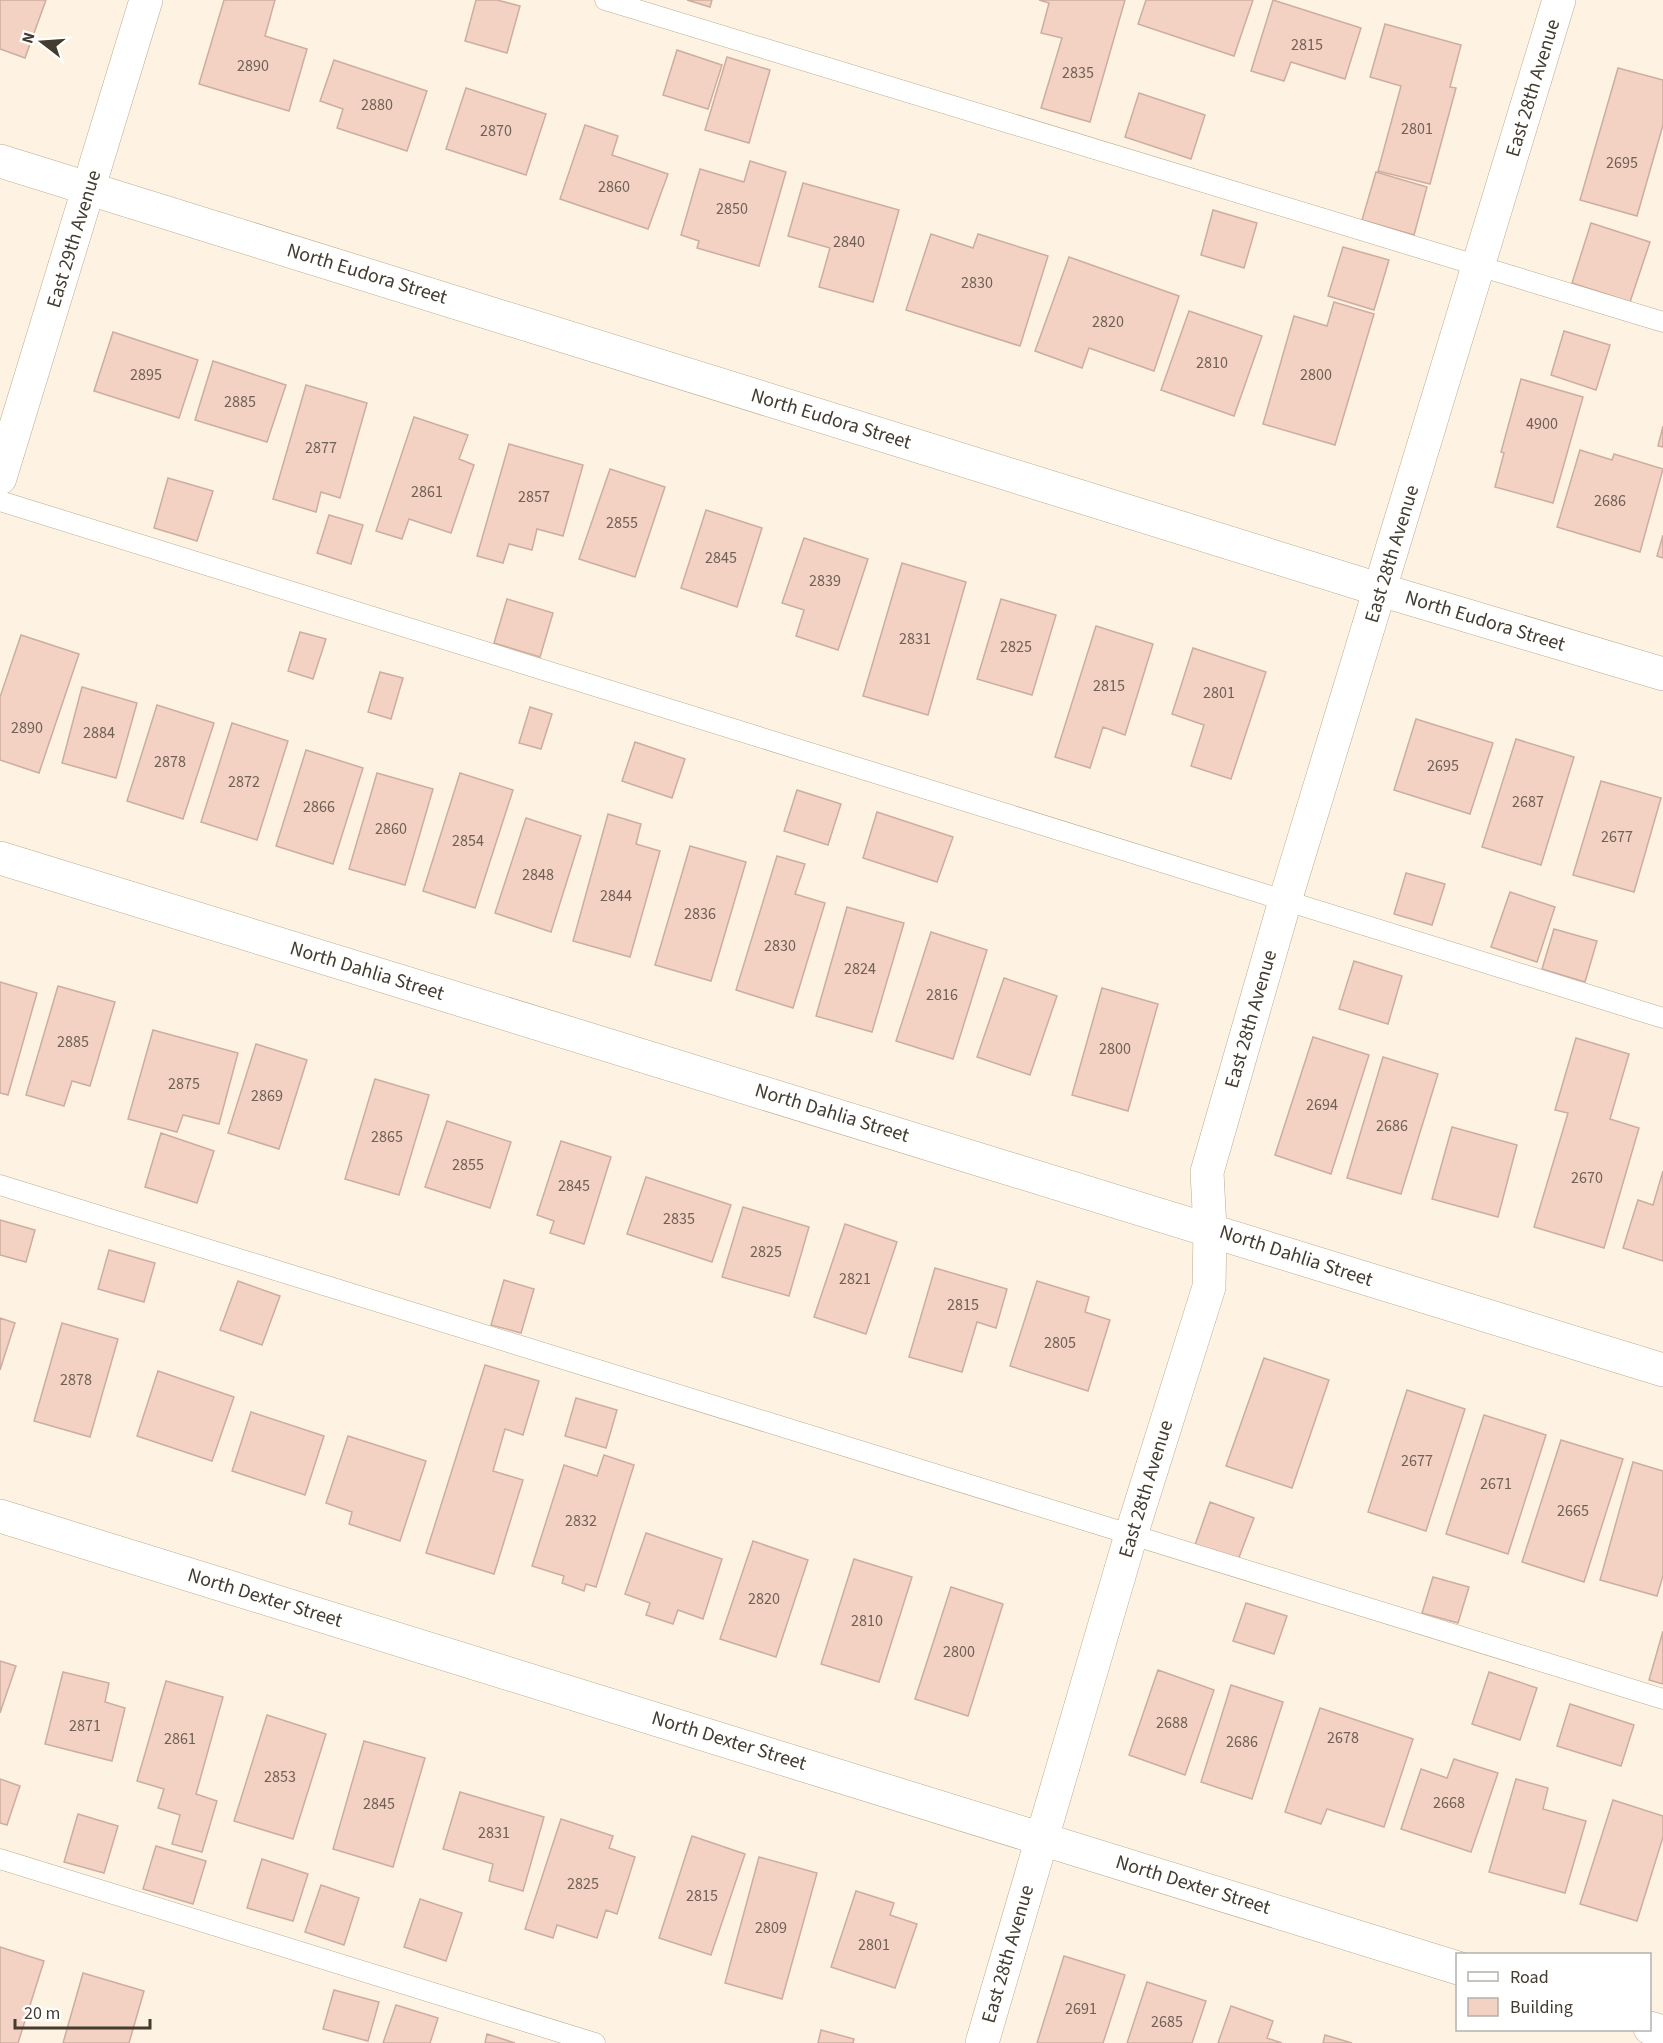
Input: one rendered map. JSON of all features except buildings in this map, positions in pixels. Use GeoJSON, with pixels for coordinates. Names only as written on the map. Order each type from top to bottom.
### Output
{"type":"FeatureCollection","features":[{"type":"Feature","properties":{"kind":"street","name":"East 29th Avenue"},"geometry":{"type":"LineString","coordinates":[[0,478],[146,0]]}},
{"type":"Feature","properties":{"kind":"street","name":"East 28th Avenue"},"geometry":{"type":"LineString","coordinates":[[982,2043],[1131,1535],[1209,1287],[1210,1229],[1206,1172],[1285,901],[1559,0]]}},
{"type":"Feature","properties":{"kind":"street","name":"North Eudora Street"},"geometry":{"type":"LineString","coordinates":[[0,161],[1381,590],[1663,674]]}},
{"type":"Feature","properties":{"kind":"street","name":"North Dahlia Street"},"geometry":{"type":"LineString","coordinates":[[0,858],[1663,1370]]}},
{"type":"Feature","properties":{"kind":"street","name":"North Dexter Street"},"geometry":{"type":"LineString","coordinates":[[0,1516],[1456,1967]]}},
{"type":"Feature","properties":{"kind":"lane"},"geometry":{"type":"LineString","coordinates":[[605,0],[1663,322]]}},
{"type":"Feature","properties":{"kind":"lane"},"geometry":{"type":"LineString","coordinates":[[0,501],[1663,1018]]}},
{"type":"Feature","properties":{"kind":"lane"},"geometry":{"type":"LineString","coordinates":[[0,1185],[1663,1700]]}},
{"type":"Feature","properties":{"kind":"lane"},"geometry":{"type":"LineString","coordinates":[[0,1859],[596,2043]]}}]}
